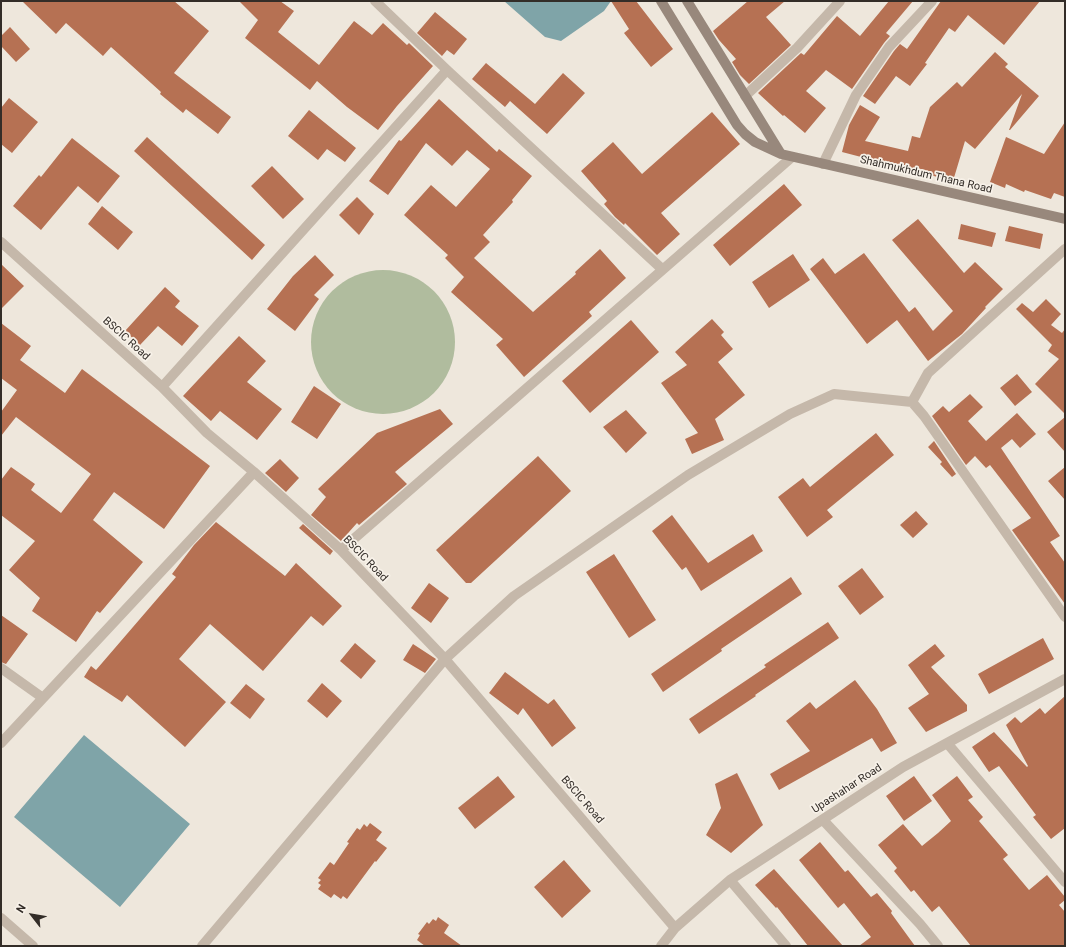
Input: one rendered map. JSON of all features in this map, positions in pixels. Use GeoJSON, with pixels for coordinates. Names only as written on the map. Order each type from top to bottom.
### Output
{"type":"FeatureCollection","features":[{"type":"Feature","properties":{"kind":"main road","name":"Shahmukhdum Thana Road"},"geometry":{"type":"LineString","coordinates":[[661,1],[737,125],[755,142],[781,154],[792,157],[1065,220]]}},
{"type":"Feature","properties":{"kind":"main road"},"geometry":{"type":"LineString","coordinates":[[687,1],[781,154]]}},
{"type":"Feature","properties":{"kind":"street"},"geometry":{"type":"LineString","coordinates":[[375,1],[446,70],[662,269]]}},
{"type":"Feature","properties":{"kind":"street"},"geometry":{"type":"LineString","coordinates":[[745,96],[797,48],[840,1]]}},
{"type":"Feature","properties":{"kind":"street"},"geometry":{"type":"LineString","coordinates":[[822,164],[856,95],[889,47],[932,1]]}},
{"type":"Feature","properties":{"kind":"street"},"geometry":{"type":"LineString","coordinates":[[162,387],[446,70]]}},
{"type":"Feature","properties":{"kind":"street"},"geometry":{"type":"LineString","coordinates":[[341,550],[792,157]]}},
{"type":"Feature","properties":{"kind":"street","name":"BSCIC Road"},"geometry":{"type":"LineString","coordinates":[[1,242],[162,387],[207,433],[254,472],[341,550],[444,659],[675,928]]}},
{"type":"Feature","properties":{"kind":"street"},"geometry":{"type":"LineString","coordinates":[[912,402],[928,373],[1065,249]]}},
{"type":"Feature","properties":{"kind":"street"},"geometry":{"type":"LineString","coordinates":[[202,946],[444,659],[514,596],[688,475],[790,414],[834,394],[912,402],[924,416],[1065,617]]}},
{"type":"Feature","properties":{"kind":"street"},"geometry":{"type":"LineString","coordinates":[[1,744],[254,472]]}},
{"type":"Feature","properties":{"kind":"street"},"geometry":{"type":"LineString","coordinates":[[1,668],[43,698]]}},
{"type":"Feature","properties":{"kind":"street","name":"Upashahar Road"},"geometry":{"type":"LineString","coordinates":[[661,946],[675,928],[730,880],[903,767],[1065,678]]}},
{"type":"Feature","properties":{"kind":"street"},"geometry":{"type":"LineString","coordinates":[[947,743],[1065,882]]}},
{"type":"Feature","properties":{"kind":"street"},"geometry":{"type":"LineString","coordinates":[[823,820],[920,924],[938,946]]}},
{"type":"Feature","properties":{"kind":"street"},"geometry":{"type":"LineString","coordinates":[[730,880],[786,946]]}},
{"type":"Feature","properties":{"kind":"street"},"geometry":{"type":"LineString","coordinates":[[1,918],[33,946]]}},
{"type":"Feature","properties":{"kind":"green space"},"geometry":{"type":"Polygon","coordinates":[[[376,270],[390,270],[417,278],[429,286],[439,296],[450,314],[454,328],[454,356],[450,370],[439,388],[429,398],[411,409],[390,414],[376,414],[349,406],[337,398],[327,388],[316,370],[311,349],[311,335],[319,308],[327,296],[337,286],[355,275],[376,270]]]}},
{"type":"Feature","properties":{"kind":"water"},"geometry":{"type":"Polygon","coordinates":[[[504,1],[611,1],[604,11],[561,41],[545,37],[504,1]]]}},
{"type":"Feature","properties":{"kind":"water"},"geometry":{"type":"Polygon","coordinates":[[[84,735],[190,824],[120,907],[14,817],[84,735]]]}},
{"type":"Feature","properties":{"kind":"building"},"geometry":{"type":"Polygon","coordinates":[[[22,1],[174,1],[209,31],[174,73],[231,117],[218,134],[186,109],[183,113],[160,94],[161,92],[111,47],[103,56],[66,23],[56,34],[22,1]]]}},
{"type":"Feature","properties":{"kind":"building"},"geometry":{"type":"Polygon","coordinates":[[[239,1],[280,1],[294,11],[278,32],[319,65],[354,21],[372,35],[383,23],[407,45],[409,43],[433,66],[397,106],[378,130],[347,107],[317,81],[310,90],[245,38],[258,20],[239,1]]]}},
{"type":"Feature","properties":{"kind":"building"},"geometry":{"type":"Polygon","coordinates":[[[611,1],[636,1],[673,49],[651,67],[624,33],[629,29],[611,1]]]}},
{"type":"Feature","properties":{"kind":"building"},"geometry":{"type":"Polygon","coordinates":[[[748,1],[785,1],[766,17],[791,45],[749,84],[740,75],[732,62],[736,59],[713,31],[748,1]]]}},
{"type":"Feature","properties":{"kind":"building"},"geometry":{"type":"Polygon","coordinates":[[[889,1],[913,1],[886,33],[890,36],[852,89],[826,70],[806,91],[826,108],[805,133],[784,115],[783,116],[758,93],[801,53],[804,55],[837,16],[860,36],[889,1]]]}},
{"type":"Feature","properties":{"kind":"building"},"geometry":{"type":"Polygon","coordinates":[[[941,1],[1040,1],[1004,45],[968,15],[955,32],[949,28],[925,63],[927,64],[910,86],[896,76],[875,104],[863,96],[894,51],[900,44],[907,49],[941,1]]]}},
{"type":"Feature","properties":{"kind":"building"},"geometry":{"type":"Polygon","coordinates":[[[435,12],[467,39],[454,55],[447,50],[442,56],[417,33],[435,12]]]}},
{"type":"Feature","properties":{"kind":"building"},"geometry":{"type":"Polygon","coordinates":[[[10,27],[30,49],[16,62],[1,46],[1,36],[10,27]]]}},
{"type":"Feature","properties":{"kind":"building"},"geometry":{"type":"Polygon","coordinates":[[[995,52],[1008,64],[1005,67],[1039,96],[1010,130],[1022,94],[975,149],[965,141],[953,181],[842,152],[849,125],[860,105],[880,117],[865,141],[908,151],[912,136],[920,138],[930,107],[957,82],[962,87],[995,52]]]}},
{"type":"Feature","properties":{"kind":"building"},"geometry":{"type":"Polygon","coordinates":[[[486,63],[535,104],[563,73],[585,93],[547,134],[510,101],[505,107],[472,79],[486,63]]]}},
{"type":"Feature","properties":{"kind":"building"},"geometry":{"type":"Polygon","coordinates":[[[9,98],[38,122],[12,153],[1,144],[1,108],[9,98]]]}},
{"type":"Feature","properties":{"kind":"building"},"geometry":{"type":"Polygon","coordinates":[[[439,99],[497,152],[499,149],[532,176],[512,200],[513,202],[483,235],[490,242],[474,258],[533,312],[576,274],[575,272],[600,249],[626,278],[589,312],[592,316],[524,377],[496,345],[503,339],[451,292],[464,277],[445,258],[448,255],[404,215],[431,185],[456,207],[490,169],[467,150],[452,166],[426,143],[388,195],[369,181],[399,140],[401,141],[439,99]]]}},
{"type":"Feature","properties":{"kind":"building"},"geometry":{"type":"Polygon","coordinates":[[[309,110],[356,148],[345,162],[327,149],[318,160],[288,136],[309,110]]]}},
{"type":"Feature","properties":{"kind":"building"},"geometry":{"type":"Polygon","coordinates":[[[712,112],[740,144],[661,213],[680,234],[657,255],[625,223],[624,225],[615,217],[604,204],[607,201],[581,171],[613,142],[642,174],[712,112]]]}},
{"type":"Feature","properties":{"kind":"building"},"geometry":{"type":"Polygon","coordinates":[[[1065,122],[1065,197],[1054,193],[1051,199],[1025,190],[1024,192],[1006,184],[1005,188],[990,182],[1006,137],[1044,154],[1065,122]]]}},
{"type":"Feature","properties":{"kind":"building"},"geometry":{"type":"Polygon","coordinates":[[[147,137],[265,245],[252,260],[134,151],[147,137]]]}},
{"type":"Feature","properties":{"kind":"building"},"geometry":{"type":"Polygon","coordinates":[[[72,138],[120,176],[98,203],[78,186],[41,230],[13,206],[39,175],[41,177],[72,138]]]}},
{"type":"Feature","properties":{"kind":"building"},"geometry":{"type":"Polygon","coordinates":[[[272,166],[304,199],[283,219],[251,186],[272,166]]]}},
{"type":"Feature","properties":{"kind":"building"},"geometry":{"type":"Polygon","coordinates":[[[784,184],[802,205],[730,266],[713,245],[784,184]]]}},
{"type":"Feature","properties":{"kind":"building"},"geometry":{"type":"Polygon","coordinates":[[[357,197],[374,214],[359,235],[339,215],[357,197]]]}},
{"type":"Feature","properties":{"kind":"building"},"geometry":{"type":"Polygon","coordinates":[[[102,206],[133,232],[118,250],[88,224],[102,206]]]}},
{"type":"Feature","properties":{"kind":"building"},"geometry":{"type":"Polygon","coordinates":[[[918,219],[964,273],[975,262],[1003,289],[962,334],[928,361],[897,320],[867,344],[810,269],[823,258],[835,274],[864,253],[909,312],[915,307],[933,331],[953,311],[892,240],[918,219]]]}},
{"type":"Feature","properties":{"kind":"building"},"geometry":{"type":"Polygon","coordinates":[[[961,224],[996,233],[992,247],[958,239],[961,224]]]}},
{"type":"Feature","properties":{"kind":"building"},"geometry":{"type":"Polygon","coordinates":[[[1009,226],[1043,234],[1040,249],[1005,241],[1009,226]]]}},
{"type":"Feature","properties":{"kind":"building"},"geometry":{"type":"Polygon","coordinates":[[[793,254],[810,280],[769,308],[752,282],[793,254]]]}},
{"type":"Feature","properties":{"kind":"building"},"geometry":{"type":"Polygon","coordinates":[[[315,255],[334,275],[314,295],[319,299],[295,331],[267,309],[293,276],[315,255]]]}},
{"type":"Feature","properties":{"kind":"building"},"geometry":{"type":"Polygon","coordinates":[[[1,264],[24,286],[1,309],[1,264]]]}},
{"type":"Feature","properties":{"kind":"building"},"geometry":{"type":"Polygon","coordinates":[[[165,287],[180,301],[175,307],[199,326],[182,346],[158,326],[140,345],[125,331],[165,287]]]}},
{"type":"Feature","properties":{"kind":"building"},"geometry":{"type":"Polygon","coordinates":[[[1046,299],[1061,314],[1051,325],[1062,333],[1065,329],[1065,414],[1035,384],[1059,359],[1048,351],[1052,345],[1016,309],[1022,303],[1033,312],[1046,299]]]}},
{"type":"Feature","properties":{"kind":"building"},"geometry":{"type":"Polygon","coordinates":[[[712,319],[724,332],[721,335],[733,349],[718,362],[745,395],[715,419],[724,440],[692,454],[685,439],[698,433],[661,383],[687,365],[675,352],[712,319]]]}},
{"type":"Feature","properties":{"kind":"building"},"geometry":{"type":"Polygon","coordinates":[[[631,320],[659,352],[590,413],[562,381],[631,320]]]}},
{"type":"Feature","properties":{"kind":"building"},"geometry":{"type":"Polygon","coordinates":[[[1,323],[31,346],[20,360],[65,393],[82,369],[210,466],[164,529],[114,492],[93,520],[143,562],[100,613],[97,611],[76,642],[32,611],[40,598],[9,570],[35,541],[1,515],[1,480],[11,467],[35,484],[31,490],[61,513],[91,474],[16,417],[1,436],[1,412],[17,390],[1,378],[1,323]]]}},
{"type":"Feature","properties":{"kind":"building"},"geometry":{"type":"Polygon","coordinates":[[[239,336],[266,361],[247,382],[282,409],[257,440],[220,411],[211,421],[183,396],[239,336]]]}},
{"type":"Feature","properties":{"kind":"building"},"geometry":{"type":"Polygon","coordinates":[[[1017,374],[1032,392],[1015,406],[1000,388],[1017,374]]]}},
{"type":"Feature","properties":{"kind":"building"},"geometry":{"type":"Polygon","coordinates":[[[314,386],[341,404],[317,439],[291,422],[314,386]]]}},
{"type":"Feature","properties":{"kind":"building"},"geometry":{"type":"Polygon","coordinates":[[[970,394],[983,407],[968,421],[986,441],[1017,413],[1036,434],[1020,448],[1012,439],[1001,448],[1060,536],[1050,542],[1065,563],[1065,604],[1012,530],[1031,518],[990,465],[986,468],[975,456],[966,465],[932,416],[943,406],[949,412],[970,394]]]}},
{"type":"Feature","properties":{"kind":"building"},"geometry":{"type":"Polygon","coordinates":[[[440,409],[453,424],[395,472],[407,484],[359,525],[357,523],[341,541],[311,515],[326,497],[318,489],[377,433],[440,409]]]}},
{"type":"Feature","properties":{"kind":"building"},"geometry":{"type":"Polygon","coordinates":[[[626,410],[647,433],[626,453],[603,427],[626,410]]]}},
{"type":"Feature","properties":{"kind":"building"},"geometry":{"type":"Polygon","coordinates":[[[1065,417],[1065,452],[1047,432],[1065,417]]]}},
{"type":"Feature","properties":{"kind":"building"},"geometry":{"type":"Polygon","coordinates":[[[876,433],[894,455],[827,510],[833,517],[807,537],[778,497],[803,478],[810,487],[876,433]]]}},
{"type":"Feature","properties":{"kind":"building"},"geometry":{"type":"Polygon","coordinates":[[[934,441],[956,474],[952,477],[940,464],[942,462],[928,447],[934,441]]]}},
{"type":"Feature","properties":{"kind":"building"},"geometry":{"type":"Polygon","coordinates":[[[538,456],[571,491],[471,583],[466,583],[436,550],[538,456]]]}},
{"type":"Feature","properties":{"kind":"building"},"geometry":{"type":"Polygon","coordinates":[[[280,459],[299,478],[286,492],[265,473],[280,459]]]}},
{"type":"Feature","properties":{"kind":"building"},"geometry":{"type":"Polygon","coordinates":[[[1065,467],[1065,500],[1048,481],[1065,467]]]}},
{"type":"Feature","properties":{"kind":"building"},"geometry":{"type":"Polygon","coordinates":[[[916,511],[928,524],[913,538],[900,525],[916,511]]]}},
{"type":"Feature","properties":{"kind":"building"},"geometry":{"type":"Polygon","coordinates":[[[672,515],[708,563],[753,534],[763,551],[701,591],[686,567],[682,570],[652,531],[672,515]]]}},
{"type":"Feature","properties":{"kind":"building"},"geometry":{"type":"Polygon","coordinates":[[[216,522],[285,576],[296,563],[342,606],[323,626],[311,616],[263,671],[210,624],[179,659],[226,702],[185,747],[127,695],[122,702],[84,677],[91,666],[96,670],[176,577],[172,574],[194,545],[216,522]]]}},
{"type":"Feature","properties":{"kind":"building"},"geometry":{"type":"Polygon","coordinates":[[[303,524],[333,551],[330,555],[299,528],[303,524]]]}},
{"type":"Feature","properties":{"kind":"building"},"geometry":{"type":"Polygon","coordinates":[[[614,554],[656,620],[629,638],[586,572],[614,554]]]}},
{"type":"Feature","properties":{"kind":"building"},"geometry":{"type":"Polygon","coordinates":[[[862,568],[884,597],[860,615],[838,586],[862,568]]]}},
{"type":"Feature","properties":{"kind":"building"},"geometry":{"type":"Polygon","coordinates":[[[791,577],[802,594],[721,649],[722,651],[663,692],[651,674],[791,577]]]}},
{"type":"Feature","properties":{"kind":"building"},"geometry":{"type":"Polygon","coordinates":[[[429,583],[449,598],[431,623],[411,608],[429,583]]]}},
{"type":"Feature","properties":{"kind":"building"},"geometry":{"type":"Polygon","coordinates":[[[1,615],[28,634],[6,664],[1,662],[1,615]]]}},
{"type":"Feature","properties":{"kind":"building"},"geometry":{"type":"Polygon","coordinates":[[[828,622],[839,638],[699,734],[689,719],[766,667],[764,665],[828,622]]]}},
{"type":"Feature","properties":{"kind":"building"},"geometry":{"type":"Polygon","coordinates":[[[1043,638],[1054,659],[989,694],[978,674],[1043,638]]]}},
{"type":"Feature","properties":{"kind":"building"},"geometry":{"type":"Polygon","coordinates":[[[355,643],[376,661],[361,679],[340,661],[355,643]]]}},
{"type":"Feature","properties":{"kind":"building"},"geometry":{"type":"Polygon","coordinates":[[[413,644],[436,659],[425,673],[403,660],[413,644]]]}},
{"type":"Feature","properties":{"kind":"building"},"geometry":{"type":"Polygon","coordinates":[[[935,644],[945,656],[931,667],[967,705],[967,711],[926,732],[908,708],[929,694],[908,665],[935,644]]]}},
{"type":"Feature","properties":{"kind":"building"},"geometry":{"type":"Polygon","coordinates":[[[505,672],[548,704],[554,699],[576,728],[552,747],[523,708],[518,715],[489,693],[505,672]]]}},
{"type":"Feature","properties":{"kind":"building"},"geometry":{"type":"Polygon","coordinates":[[[855,680],[877,709],[897,743],[881,752],[872,738],[779,790],[770,774],[810,751],[786,721],[810,702],[816,709],[855,680]]]}},
{"type":"Feature","properties":{"kind":"building"},"geometry":{"type":"Polygon","coordinates":[[[322,683],[342,701],[327,718],[307,701],[322,683]]]}},
{"type":"Feature","properties":{"kind":"building"},"geometry":{"type":"Polygon","coordinates":[[[246,684],[265,699],[250,719],[230,703],[246,684]]]}},
{"type":"Feature","properties":{"kind":"building"},"geometry":{"type":"Polygon","coordinates":[[[1065,696],[1065,828],[1051,839],[1033,817],[1036,815],[999,766],[989,772],[972,747],[994,732],[1027,767],[1028,766],[1006,725],[1015,717],[1021,723],[1040,708],[1045,714],[1065,696]]]}},
{"type":"Feature","properties":{"kind":"building"},"geometry":{"type":"Polygon","coordinates":[[[737,773],[763,825],[731,853],[706,835],[721,808],[715,784],[737,773]]]}},
{"type":"Feature","properties":{"kind":"building"},"geometry":{"type":"Polygon","coordinates":[[[498,776],[515,797],[475,829],[458,808],[498,776]]]}},
{"type":"Feature","properties":{"kind":"building"},"geometry":{"type":"Polygon","coordinates":[[[914,776],[932,801],[904,821],[886,796],[914,776]]]}},
{"type":"Feature","properties":{"kind":"building"},"geometry":{"type":"Polygon","coordinates":[[[957,776],[973,797],[968,800],[983,817],[979,821],[1008,855],[1003,859],[1029,890],[1047,875],[1065,897],[1065,900],[1059,905],[1065,912],[1065,946],[971,946],[939,906],[932,912],[914,890],[911,892],[894,871],[897,868],[878,845],[903,824],[922,846],[938,833],[951,821],[932,795],[957,776]]]}},
{"type":"Feature","properties":{"kind":"building"},"geometry":{"type":"Polygon","coordinates":[[[370,823],[382,832],[376,840],[387,848],[376,862],[375,861],[347,899],[343,896],[341,899],[334,894],[331,898],[318,889],[321,885],[318,883],[321,880],[318,878],[330,862],[334,865],[357,828],[360,830],[364,824],[367,827],[370,823]]]}},
{"type":"Feature","properties":{"kind":"building"},"geometry":{"type":"Polygon","coordinates":[[[820,842],[845,872],[848,870],[871,897],[877,893],[892,911],[891,913],[915,946],[859,946],[871,937],[844,903],[838,908],[799,860],[820,842]]]}},
{"type":"Feature","properties":{"kind":"building"},"geometry":{"type":"Polygon","coordinates":[[[564,860],[591,891],[562,918],[534,887],[564,860]]]}},
{"type":"Feature","properties":{"kind":"building"},"geometry":{"type":"Polygon","coordinates":[[[774,869],[843,946],[808,946],[777,907],[776,908],[755,885],[774,869]]]}},
{"type":"Feature","properties":{"kind":"building"},"geometry":{"type":"Polygon","coordinates":[[[438,917],[449,925],[444,933],[462,946],[425,946],[417,940],[420,935],[418,934],[427,922],[429,924],[433,919],[436,921],[438,917]]]}}]}
